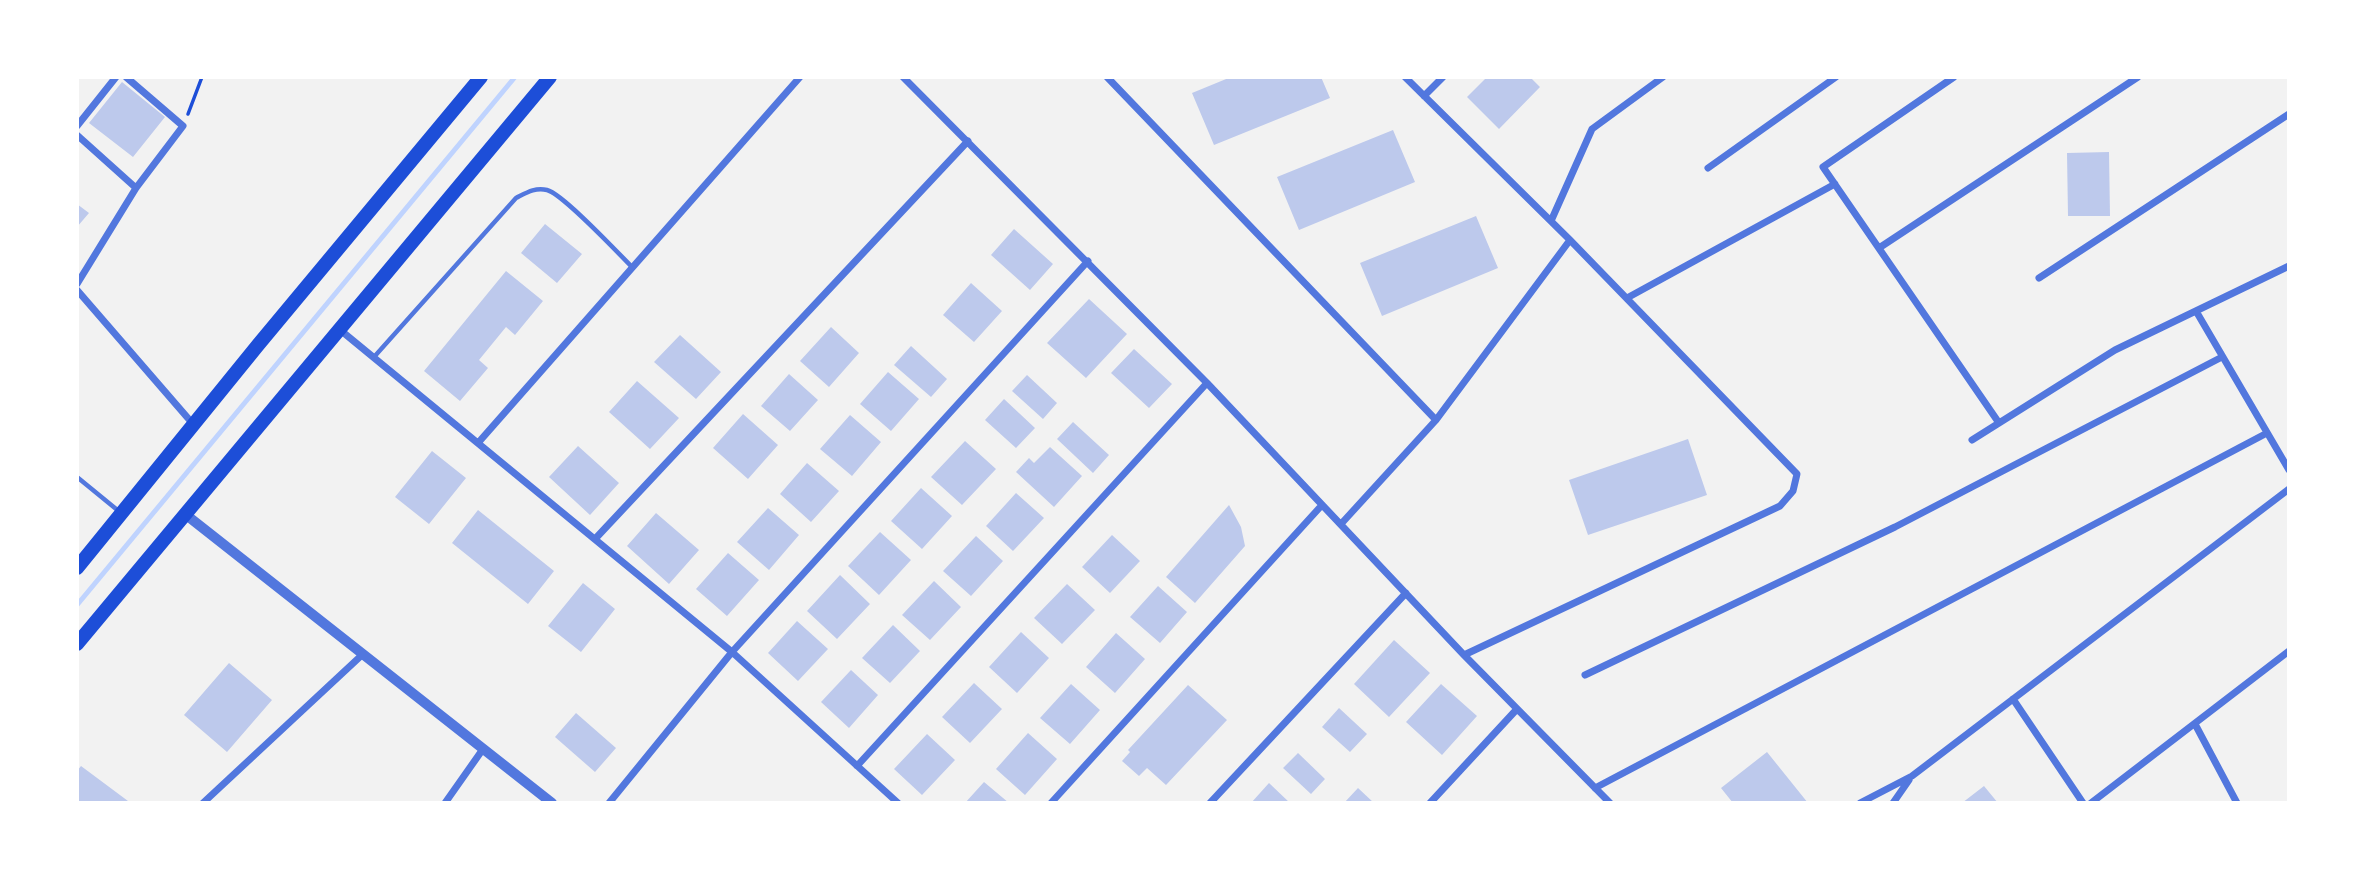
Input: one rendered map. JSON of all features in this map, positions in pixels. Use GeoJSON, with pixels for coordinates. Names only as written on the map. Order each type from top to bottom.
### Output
{"type":"FeatureCollection","features":[{"type":"Feature","properties":{"kind":"main road"},"geometry":{"type":"LineString","coordinates":[[77,568],[481,77]]}},
{"type":"Feature","properties":{"kind":"main road"},"geometry":{"type":"LineString","coordinates":[[77,644],[550,77]]}},
{"type":"Feature","properties":{"kind":"street"},"geometry":{"type":"LineString","coordinates":[[77,126],[116,77]]}},
{"type":"Feature","properties":{"kind":"street"},"geometry":{"type":"LineString","coordinates":[[77,284],[136,188],[183,125],[126,77]]}},
{"type":"Feature","properties":{"kind":"street"},"geometry":{"type":"LineString","coordinates":[[478,443],[800,77]]}},
{"type":"Feature","properties":{"kind":"street"},"geometry":{"type":"LineString","coordinates":[[903,77],[1207,383],[1464,655],[1610,803]]}},
{"type":"Feature","properties":{"kind":"street"},"geometry":{"type":"LineString","coordinates":[[1107,77],[1436,419]]}},
{"type":"Feature","properties":{"kind":"street"},"geometry":{"type":"LineString","coordinates":[[1405,77],[1570,240],[1797,474],[1793,491],[1780,506],[1464,655]]}},
{"type":"Feature","properties":{"kind":"street"},"geometry":{"type":"LineString","coordinates":[[1424,96],[1443,77]]}},
{"type":"Feature","properties":{"kind":"street"},"geometry":{"type":"LineString","coordinates":[[1551,221],[1592,129],[1663,77]]}},
{"type":"Feature","properties":{"kind":"street"},"geometry":{"type":"LineString","coordinates":[[1707,169],[1836,77]]}},
{"type":"Feature","properties":{"kind":"street"},"geometry":{"type":"LineString","coordinates":[[1954,77],[1823,167],[1999,423]]}},
{"type":"Feature","properties":{"kind":"street"},"geometry":{"type":"LineString","coordinates":[[1879,247],[2138,77]]}},
{"type":"Feature","properties":{"kind":"street"},"geometry":{"type":"LineString","coordinates":[[2039,278],[2289,114]]}},
{"type":"Feature","properties":{"kind":"street"},"geometry":{"type":"LineString","coordinates":[[77,135],[136,188]]}},
{"type":"Feature","properties":{"kind":"street"},"geometry":{"type":"LineString","coordinates":[[595,539],[968,142]]}},
{"type":"Feature","properties":{"kind":"street"},"geometry":{"type":"LineString","coordinates":[[1626,298],[1835,184]]}},
{"type":"Feature","properties":{"kind":"street"},"geometry":{"type":"LineString","coordinates":[[1341,524],[1436,419],[1570,240]]}},
{"type":"Feature","properties":{"kind":"street"},"geometry":{"type":"LineString","coordinates":[[609,803],[732,652],[1088,261]]}},
{"type":"Feature","properties":{"kind":"street"},"geometry":{"type":"LineString","coordinates":[[1972,440],[2115,350],[2289,266]]}},
{"type":"Feature","properties":{"kind":"street"},"geometry":{"type":"LineString","coordinates":[[77,290],[193,425]]}},
{"type":"Feature","properties":{"kind":"street"},"geometry":{"type":"LineString","coordinates":[[2196,311],[2289,470]]}},
{"type":"Feature","properties":{"kind":"street"},"geometry":{"type":"LineString","coordinates":[[339,329],[732,652],[898,803]]}},
{"type":"Feature","properties":{"kind":"street"},"geometry":{"type":"LineString","coordinates":[[1585,675],[1895,527],[2222,357]]}},
{"type":"Feature","properties":{"kind":"street"},"geometry":{"type":"LineString","coordinates":[[857,766],[1207,383]]}},
{"type":"Feature","properties":{"kind":"street"},"geometry":{"type":"LineString","coordinates":[[1595,788],[2267,433]]}},
{"type":"Feature","properties":{"kind":"street"},"geometry":{"type":"LineString","coordinates":[[1860,803],[1912,776],[2289,489]]}},
{"type":"Feature","properties":{"kind":"street"},"geometry":{"type":"LineString","coordinates":[[1051,803],[1322,505]]}},
{"type":"Feature","properties":{"kind":"street"},"geometry":{"type":"LineString","coordinates":[[185,514],[552,803]]}},
{"type":"Feature","properties":{"kind":"street"},"geometry":{"type":"LineString","coordinates":[[1210,803],[1406,593]]}},
{"type":"Feature","properties":{"kind":"street"},"geometry":{"type":"LineString","coordinates":[[2091,803],[2289,651]]}},
{"type":"Feature","properties":{"kind":"street"},"geometry":{"type":"LineString","coordinates":[[203,803],[363,654]]}},
{"type":"Feature","properties":{"kind":"street"},"geometry":{"type":"LineString","coordinates":[[2013,699],[2083,803]]}},
{"type":"Feature","properties":{"kind":"street"},"geometry":{"type":"LineString","coordinates":[[1430,803],[1517,709]]}},
{"type":"Feature","properties":{"kind":"street"},"geometry":{"type":"LineString","coordinates":[[2195,724],[2237,803]]}},
{"type":"Feature","properties":{"kind":"street"},"geometry":{"type":"LineString","coordinates":[[445,803],[483,749]]}},
{"type":"Feature","properties":{"kind":"street"},"geometry":{"type":"LineString","coordinates":[[1893,803],[1912,776]]}},
{"type":"Feature","properties":{"kind":"lane"},"geometry":{"type":"LineString","coordinates":[[374,357],[516,198],[532,190],[549,190],[575,211],[633,268]]}},
{"type":"Feature","properties":{"kind":"lane"},"geometry":{"type":"LineString","coordinates":[[77,477],[121,513]]}},
{"type":"Feature","properties":{"kind":"path"},"geometry":{"type":"LineString","coordinates":[[183,125],[202,77]]}},
{"type":"Feature","properties":{"kind":"building"},"geometry":{"type":"Polygon","coordinates":[[[1231,77],[1321,77],[1330,98],[1214,145],[1192,93],[1231,77]]]}},
{"type":"Feature","properties":{"kind":"building"},"geometry":{"type":"Polygon","coordinates":[[[1487,77],[1530,77],[1540,87],[1499,129],[1467,97],[1487,77]]]}},
{"type":"Feature","properties":{"kind":"building"},"geometry":{"type":"Polygon","coordinates":[[[122,82],[165,117],[133,157],[89,123],[122,82]]]}},
{"type":"Feature","properties":{"kind":"building"},"geometry":{"type":"Polygon","coordinates":[[[1393,130],[1415,182],[1299,230],[1277,177],[1393,130]]]}},
{"type":"Feature","properties":{"kind":"building"},"geometry":{"type":"Polygon","coordinates":[[[2109,152],[2110,216],[2068,216],[2067,153],[2109,152]]]}},
{"type":"Feature","properties":{"kind":"building"},"geometry":{"type":"Polygon","coordinates":[[[77,204],[89,213],[77,227],[77,204]]]}},
{"type":"Feature","properties":{"kind":"building"},"geometry":{"type":"Polygon","coordinates":[[[1476,216],[1498,268],[1382,316],[1360,263],[1476,216]]]}},
{"type":"Feature","properties":{"kind":"building"},"geometry":{"type":"Polygon","coordinates":[[[545,224],[582,254],[557,283],[521,253],[545,224]]]}},
{"type":"Feature","properties":{"kind":"building"},"geometry":{"type":"Polygon","coordinates":[[[1014,229],[1053,264],[1030,290],[991,255],[1014,229]]]}},
{"type":"Feature","properties":{"kind":"building"},"geometry":{"type":"Polygon","coordinates":[[[506,271],[543,301],[515,335],[506,327],[479,360],[488,368],[460,401],[424,371],[506,271]]]}},
{"type":"Feature","properties":{"kind":"building"},"geometry":{"type":"Polygon","coordinates":[[[971,283],[1002,311],[974,342],[943,315],[971,283]]]}},
{"type":"Feature","properties":{"kind":"building"},"geometry":{"type":"Polygon","coordinates":[[[1089,299],[1127,334],[1086,378],[1047,343],[1089,299]]]}},
{"type":"Feature","properties":{"kind":"building"},"geometry":{"type":"Polygon","coordinates":[[[831,327],[859,353],[829,387],[800,361],[831,327]]]}},
{"type":"Feature","properties":{"kind":"building"},"geometry":{"type":"Polygon","coordinates":[[[680,335],[721,372],[696,399],[654,362],[680,335]]]}},
{"type":"Feature","properties":{"kind":"building"},"geometry":{"type":"Polygon","coordinates":[[[911,346],[947,379],[931,397],[894,365],[911,346]]]}},
{"type":"Feature","properties":{"kind":"building"},"geometry":{"type":"Polygon","coordinates":[[[1134,349],[1172,384],[1149,408],[1111,373],[1134,349]]]}},
{"type":"Feature","properties":{"kind":"building"},"geometry":{"type":"Polygon","coordinates":[[[888,372],[919,399],[891,431],[860,404],[888,372]]]}},
{"type":"Feature","properties":{"kind":"building"},"geometry":{"type":"Polygon","coordinates":[[[789,374],[818,400],[790,431],[761,406],[789,374]]]}},
{"type":"Feature","properties":{"kind":"building"},"geometry":{"type":"Polygon","coordinates":[[[1027,375],[1057,403],[1043,419],[1012,391],[1027,375]]]}},
{"type":"Feature","properties":{"kind":"building"},"geometry":{"type":"Polygon","coordinates":[[[637,381],[679,418],[650,449],[609,412],[637,381]]]}},
{"type":"Feature","properties":{"kind":"building"},"geometry":{"type":"Polygon","coordinates":[[[1004,399],[1035,428],[1016,448],[985,420],[1004,399]]]}},
{"type":"Feature","properties":{"kind":"building"},"geometry":{"type":"Polygon","coordinates":[[[743,414],[778,445],[748,479],[713,448],[743,414]]]}},
{"type":"Feature","properties":{"kind":"building"},"geometry":{"type":"Polygon","coordinates":[[[850,415],[881,442],[852,476],[820,449],[850,415]]]}},
{"type":"Feature","properties":{"kind":"building"},"geometry":{"type":"Polygon","coordinates":[[[1073,422],[1109,455],[1093,473],[1057,439],[1073,422]]]}},
{"type":"Feature","properties":{"kind":"building"},"geometry":{"type":"Polygon","coordinates":[[[1688,439],[1707,495],[1588,535],[1569,480],[1688,439]]]}},
{"type":"Feature","properties":{"kind":"building"},"geometry":{"type":"Polygon","coordinates":[[[965,441],[996,469],[962,505],[931,477],[965,441]]]}},
{"type":"Feature","properties":{"kind":"building"},"geometry":{"type":"Polygon","coordinates":[[[578,446],[619,483],[590,515],[549,477],[578,446]]]}},
{"type":"Feature","properties":{"kind":"building"},"geometry":{"type":"Polygon","coordinates":[[[1050,447],[1082,476],[1054,507],[1016,472],[1029,458],[1034,463],[1050,447]]]}},
{"type":"Feature","properties":{"kind":"building"},"geometry":{"type":"Polygon","coordinates":[[[432,451],[466,478],[429,524],[395,497],[432,451]]]}},
{"type":"Feature","properties":{"kind":"building"},"geometry":{"type":"Polygon","coordinates":[[[807,463],[839,491],[811,522],[780,494],[807,463]]]}},
{"type":"Feature","properties":{"kind":"building"},"geometry":{"type":"Polygon","coordinates":[[[921,488],[952,516],[922,549],[891,521],[921,488]]]}},
{"type":"Feature","properties":{"kind":"building"},"geometry":{"type":"Polygon","coordinates":[[[1016,493],[1044,518],[1013,551],[986,526],[1016,493]]]}},
{"type":"Feature","properties":{"kind":"building"},"geometry":{"type":"Polygon","coordinates":[[[1229,505],[1241,527],[1245,546],[1195,603],[1166,577],[1229,505]]]}},
{"type":"Feature","properties":{"kind":"building"},"geometry":{"type":"Polygon","coordinates":[[[768,508],[799,535],[769,570],[737,542],[768,508]]]}},
{"type":"Feature","properties":{"kind":"building"},"geometry":{"type":"Polygon","coordinates":[[[478,510],[554,571],[528,604],[452,543],[478,510]]]}},
{"type":"Feature","properties":{"kind":"building"},"geometry":{"type":"Polygon","coordinates":[[[656,513],[699,550],[669,584],[627,546],[656,513]]]}},
{"type":"Feature","properties":{"kind":"building"},"geometry":{"type":"Polygon","coordinates":[[[880,532],[911,560],[879,595],[848,566],[880,532]]]}},
{"type":"Feature","properties":{"kind":"building"},"geometry":{"type":"Polygon","coordinates":[[[1112,535],[1140,561],[1110,593],[1082,567],[1112,535]]]}},
{"type":"Feature","properties":{"kind":"building"},"geometry":{"type":"Polygon","coordinates":[[[976,536],[1003,561],[971,596],[943,571],[976,536]]]}},
{"type":"Feature","properties":{"kind":"building"},"geometry":{"type":"Polygon","coordinates":[[[728,553],[759,580],[727,616],[696,589],[728,553]]]}},
{"type":"Feature","properties":{"kind":"building"},"geometry":{"type":"Polygon","coordinates":[[[840,575],[870,604],[837,639],[807,611],[840,575]]]}},
{"type":"Feature","properties":{"kind":"building"},"geometry":{"type":"Polygon","coordinates":[[[934,581],[961,607],[930,640],[902,615],[934,581]]]}},
{"type":"Feature","properties":{"kind":"building"},"geometry":{"type":"Polygon","coordinates":[[[583,583],[615,609],[581,652],[548,626],[583,583]]]}},
{"type":"Feature","properties":{"kind":"building"},"geometry":{"type":"Polygon","coordinates":[[[1067,584],[1095,610],[1062,644],[1034,618],[1067,584]]]}},
{"type":"Feature","properties":{"kind":"building"},"geometry":{"type":"Polygon","coordinates":[[[1158,586],[1187,612],[1160,643],[1130,617],[1158,586]]]}},
{"type":"Feature","properties":{"kind":"building"},"geometry":{"type":"Polygon","coordinates":[[[797,621],[828,649],[798,681],[768,653],[797,621]]]}},
{"type":"Feature","properties":{"kind":"building"},"geometry":{"type":"Polygon","coordinates":[[[893,625],[920,651],[890,683],[862,658],[893,625]]]}},
{"type":"Feature","properties":{"kind":"building"},"geometry":{"type":"Polygon","coordinates":[[[1021,632],[1049,658],[1017,693],[989,667],[1021,632]]]}},
{"type":"Feature","properties":{"kind":"building"},"geometry":{"type":"Polygon","coordinates":[[[1116,633],[1145,659],[1115,693],[1086,667],[1116,633]]]}},
{"type":"Feature","properties":{"kind":"building"},"geometry":{"type":"Polygon","coordinates":[[[1394,640],[1430,673],[1389,717],[1354,684],[1394,640]]]}},
{"type":"Feature","properties":{"kind":"building"},"geometry":{"type":"Polygon","coordinates":[[[229,663],[272,700],[227,752],[184,715],[229,663]]]}},
{"type":"Feature","properties":{"kind":"building"},"geometry":{"type":"Polygon","coordinates":[[[851,670],[878,695],[849,728],[821,702],[851,670]]]}},
{"type":"Feature","properties":{"kind":"building"},"geometry":{"type":"Polygon","coordinates":[[[974,683],[1002,709],[970,743],[942,717],[974,683]]]}},
{"type":"Feature","properties":{"kind":"building"},"geometry":{"type":"Polygon","coordinates":[[[1071,684],[1100,710],[1070,744],[1040,718],[1071,684]]]}},
{"type":"Feature","properties":{"kind":"building"},"geometry":{"type":"Polygon","coordinates":[[[1441,684],[1477,716],[1442,755],[1406,722],[1441,684]]]}},
{"type":"Feature","properties":{"kind":"building"},"geometry":{"type":"Polygon","coordinates":[[[1188,685],[1227,720],[1166,785],[1147,768],[1139,776],[1122,761],[1130,752],[1128,750],[1188,685]]]}},
{"type":"Feature","properties":{"kind":"building"},"geometry":{"type":"Polygon","coordinates":[[[1339,708],[1367,734],[1350,752],[1322,727],[1339,708]]]}},
{"type":"Feature","properties":{"kind":"building"},"geometry":{"type":"Polygon","coordinates":[[[576,713],[616,748],[595,772],[555,737],[576,713]]]}},
{"type":"Feature","properties":{"kind":"building"},"geometry":{"type":"Polygon","coordinates":[[[1028,733],[1057,759],[1025,795],[996,769],[1028,733]]]}},
{"type":"Feature","properties":{"kind":"building"},"geometry":{"type":"Polygon","coordinates":[[[927,734],[955,760],[922,795],[894,769],[927,734]]]}},
{"type":"Feature","properties":{"kind":"building"},"geometry":{"type":"Polygon","coordinates":[[[1767,752],[1808,803],[1733,803],[1721,788],[1767,752]]]}},
{"type":"Feature","properties":{"kind":"building"},"geometry":{"type":"Polygon","coordinates":[[[1298,753],[1325,779],[1311,794],[1283,768],[1298,753]]]}},
{"type":"Feature","properties":{"kind":"building"},"geometry":{"type":"Polygon","coordinates":[[[81,766],[128,801],[127,803],[77,803],[77,771],[81,766]]]}},
{"type":"Feature","properties":{"kind":"building"},"geometry":{"type":"Polygon","coordinates":[[[984,782],[1009,803],[965,803],[984,782]]]}},
{"type":"Feature","properties":{"kind":"building"},"geometry":{"type":"Polygon","coordinates":[[[1269,783],[1290,803],[1251,803],[1269,783]]]}},
{"type":"Feature","properties":{"kind":"building"},"geometry":{"type":"Polygon","coordinates":[[[1984,786],[1998,803],[1962,803],[1984,786]]]}},
{"type":"Feature","properties":{"kind":"building"},"geometry":{"type":"Polygon","coordinates":[[[1358,788],[1374,803],[1344,803],[1358,788]]]}},
{"type":"Feature","properties":{"kind":"waterway"},"geometry":{"type":"LineString","coordinates":[[77,605],[515,77]]}}]}
